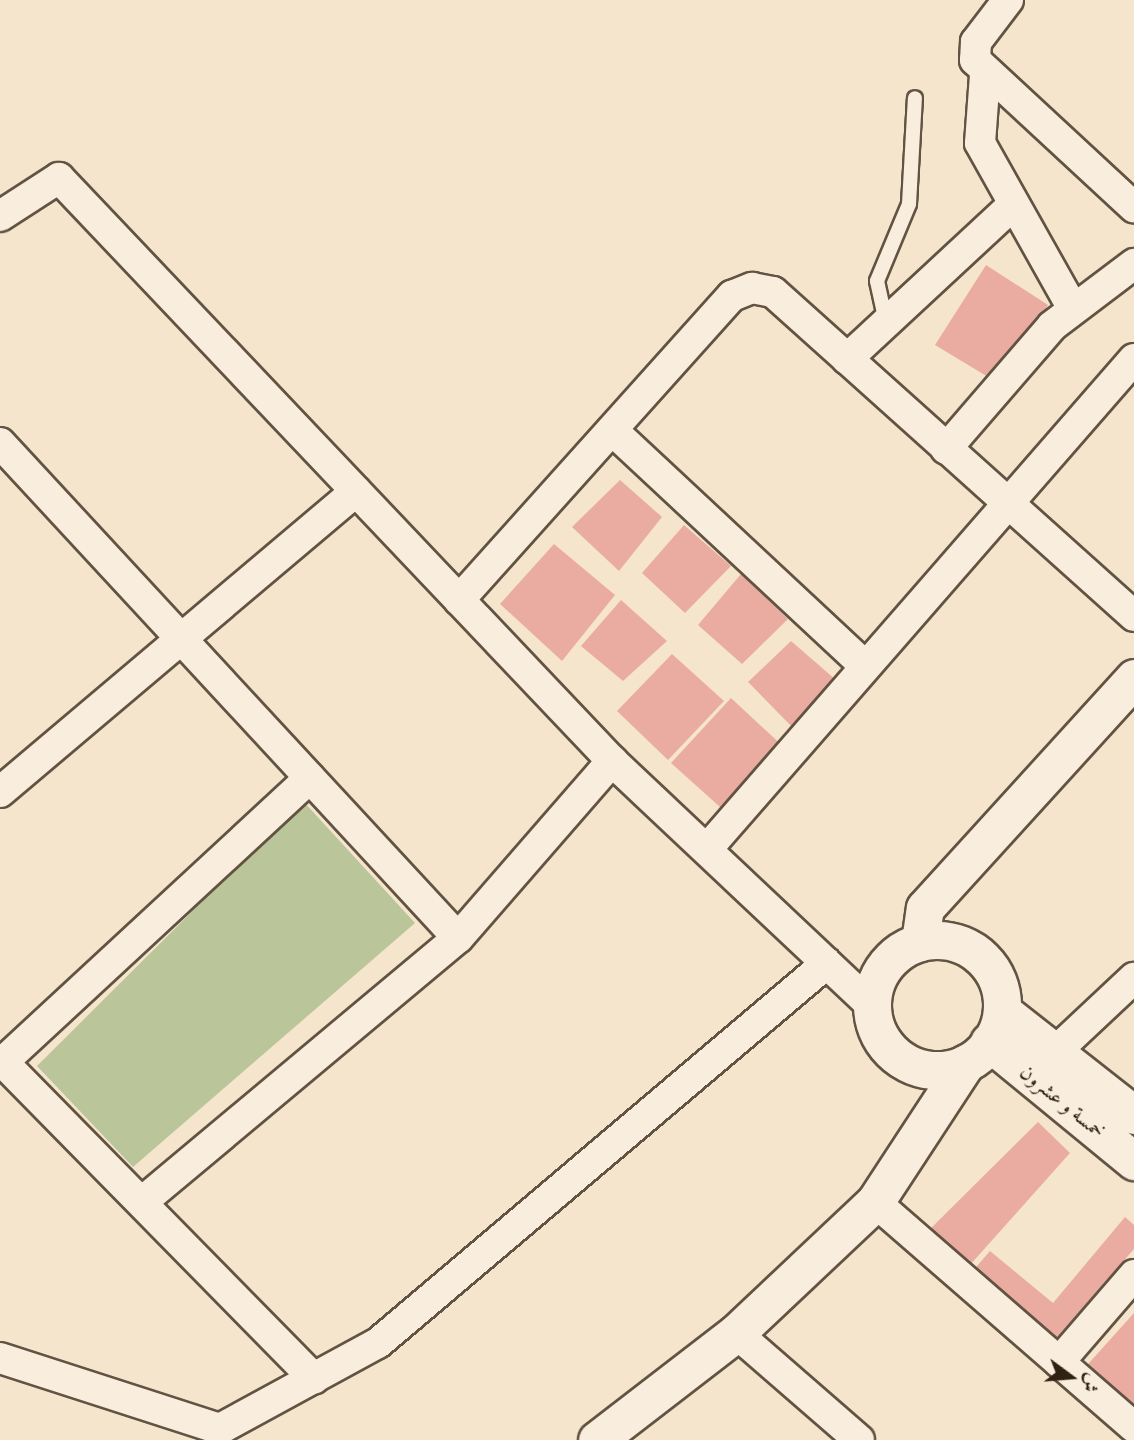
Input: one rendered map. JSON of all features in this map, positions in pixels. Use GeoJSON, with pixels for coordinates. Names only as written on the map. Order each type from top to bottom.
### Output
{"type":"FeatureCollection","features":[{"type":"Feature","properties":{"kind":"street"},"geometry":{"type":"LineString","coordinates":[[1008,0],[976,41],[975,61],[985,75],[1134,207]]}},
{"type":"Feature","properties":{"kind":"street"},"geometry":{"type":"LineString","coordinates":[[985,75],[980,143],[1073,309]]}},
{"type":"Feature","properties":{"kind":"street"},"geometry":{"type":"LineString","coordinates":[[0,216],[59,178],[612,761],[872,1006],[881,1037],[903,1061],[945,1070],[986,1039]]}},
{"type":"Feature","properties":{"kind":"street"},"geometry":{"type":"LineString","coordinates":[[846,359],[1013,205]]}},
{"type":"Feature","properties":{"kind":"street"},"geometry":{"type":"LineString","coordinates":[[946,449],[1073,309],[1134,264]]}},
{"type":"Feature","properties":{"kind":"street"},"geometry":{"type":"LineString","coordinates":[[460,600],[732,296],[751,288],[773,292],[1134,616]]}},
{"type":"Feature","properties":{"kind":"street"},"geometry":{"type":"LineString","coordinates":[[707,849],[1134,359]]}},
{"type":"Feature","properties":{"kind":"street"},"geometry":{"type":"LineString","coordinates":[[612,430],[865,666]]}},
{"type":"Feature","properties":{"kind":"street"},"geometry":{"type":"LineString","coordinates":[[5,455],[183,640],[458,937]]}},
{"type":"Feature","properties":{"kind":"street"},"geometry":{"type":"LineString","coordinates":[[0,792],[356,491]]}},
{"type":"Feature","properties":{"kind":"street"},"geometry":{"type":"LineString","coordinates":[[920,942],[925,908],[1134,678]]}},
{"type":"Feature","properties":{"kind":"street"},"geometry":{"type":"LineString","coordinates":[[142,1202],[458,937],[612,761]]}},
{"type":"Feature","properties":{"kind":"street"},"geometry":{"type":"LineString","coordinates":[[310,778],[1,1060],[314,1378]]}},
{"type":"Feature","properties":{"kind":"street"},"geometry":{"type":"LineString","coordinates":[[597,1440],[736,1334],[875,1202],[986,1039],[997,980],[979,954],[961,944],[920,942],[886,965],[872,1006]]}},
{"type":"Feature","properties":{"kind":"street"},"geometry":{"type":"LineString","coordinates":[[0,1358],[220,1429],[378,1343],[827,963]]}},
{"type":"Feature","properties":{"kind":"street"},"geometry":{"type":"LineString","coordinates":[[1054,1053],[1134,978]]}},
{"type":"Feature","properties":{"kind":"street","name":"خمسة و عشرون"},"geometry":{"type":"LineString","coordinates":[[986,1039],[1054,1053],[1134,1115]]}},
{"type":"Feature","properties":{"kind":"street","name":"خمسة و عشرون"},"geometry":{"type":"LineString","coordinates":[[986,1039],[1134,1161]]}},
{"type":"Feature","properties":{"kind":"street"},"geometry":{"type":"LineString","coordinates":[[875,1202],[1134,1427]]}},
{"type":"Feature","properties":{"kind":"street"},"geometry":{"type":"LineString","coordinates":[[1059,1362],[1134,1275]]}},
{"type":"Feature","properties":{"kind":"street"},"geometry":{"type":"LineString","coordinates":[[736,1334],[859,1440]]}},
{"type":"Feature","properties":{"kind":"lane"},"geometry":{"type":"LineString","coordinates":[[886,322],[877,281],[909,204],[915,98]]}},
{"type":"Feature","properties":{"kind":"green space"},"geometry":{"type":"Polygon","coordinates":[[[303,801],[415,923],[133,1167],[37,1066],[303,801]]]}},
{"type":"Feature","properties":{"kind":"building"},"geometry":{"type":"Polygon","coordinates":[[[986,265],[1048,305],[998,383],[935,345],[986,265]]]}},
{"type":"Feature","properties":{"kind":"building"},"geometry":{"type":"Polygon","coordinates":[[[620,480],[662,517],[619,571],[572,527],[620,480]]]}},
{"type":"Feature","properties":{"kind":"building"},"geometry":{"type":"Polygon","coordinates":[[[684,525],[731,566],[685,613],[642,573],[684,525]]]}},
{"type":"Feature","properties":{"kind":"building"},"geometry":{"type":"Polygon","coordinates":[[[554,544],[615,595],[562,661],[500,604],[554,544]]]}},
{"type":"Feature","properties":{"kind":"building"},"geometry":{"type":"Polygon","coordinates":[[[741,574],[788,619],[742,664],[698,625],[741,574]]]}},
{"type":"Feature","properties":{"kind":"building"},"geometry":{"type":"Polygon","coordinates":[[[621,600],[667,641],[623,681],[581,646],[621,600]]]}},
{"type":"Feature","properties":{"kind":"building"},"geometry":{"type":"Polygon","coordinates":[[[791,641],[836,680],[794,729],[748,682],[791,641]]]}},
{"type":"Feature","properties":{"kind":"building"},"geometry":{"type":"Polygon","coordinates":[[[672,654],[724,701],[668,760],[617,711],[672,654]]]}},
{"type":"Feature","properties":{"kind":"building"},"geometry":{"type":"Polygon","coordinates":[[[731,698],[788,751],[730,816],[671,763],[731,698]]]}},
{"type":"Feature","properties":{"kind":"building"},"geometry":{"type":"Polygon","coordinates":[[[1038,1122],[1070,1153],[961,1275],[920,1239],[1038,1122]]]}},
{"type":"Feature","properties":{"kind":"building"},"geometry":{"type":"Polygon","coordinates":[[[1125,1217],[1134,1225],[1134,1249],[1052,1343],[970,1274],[990,1251],[1053,1303],[1125,1217]]]}},
{"type":"Feature","properties":{"kind":"building"},"geometry":{"type":"Polygon","coordinates":[[[1134,1313],[1134,1418],[1080,1373],[1134,1313]]]}}]}
